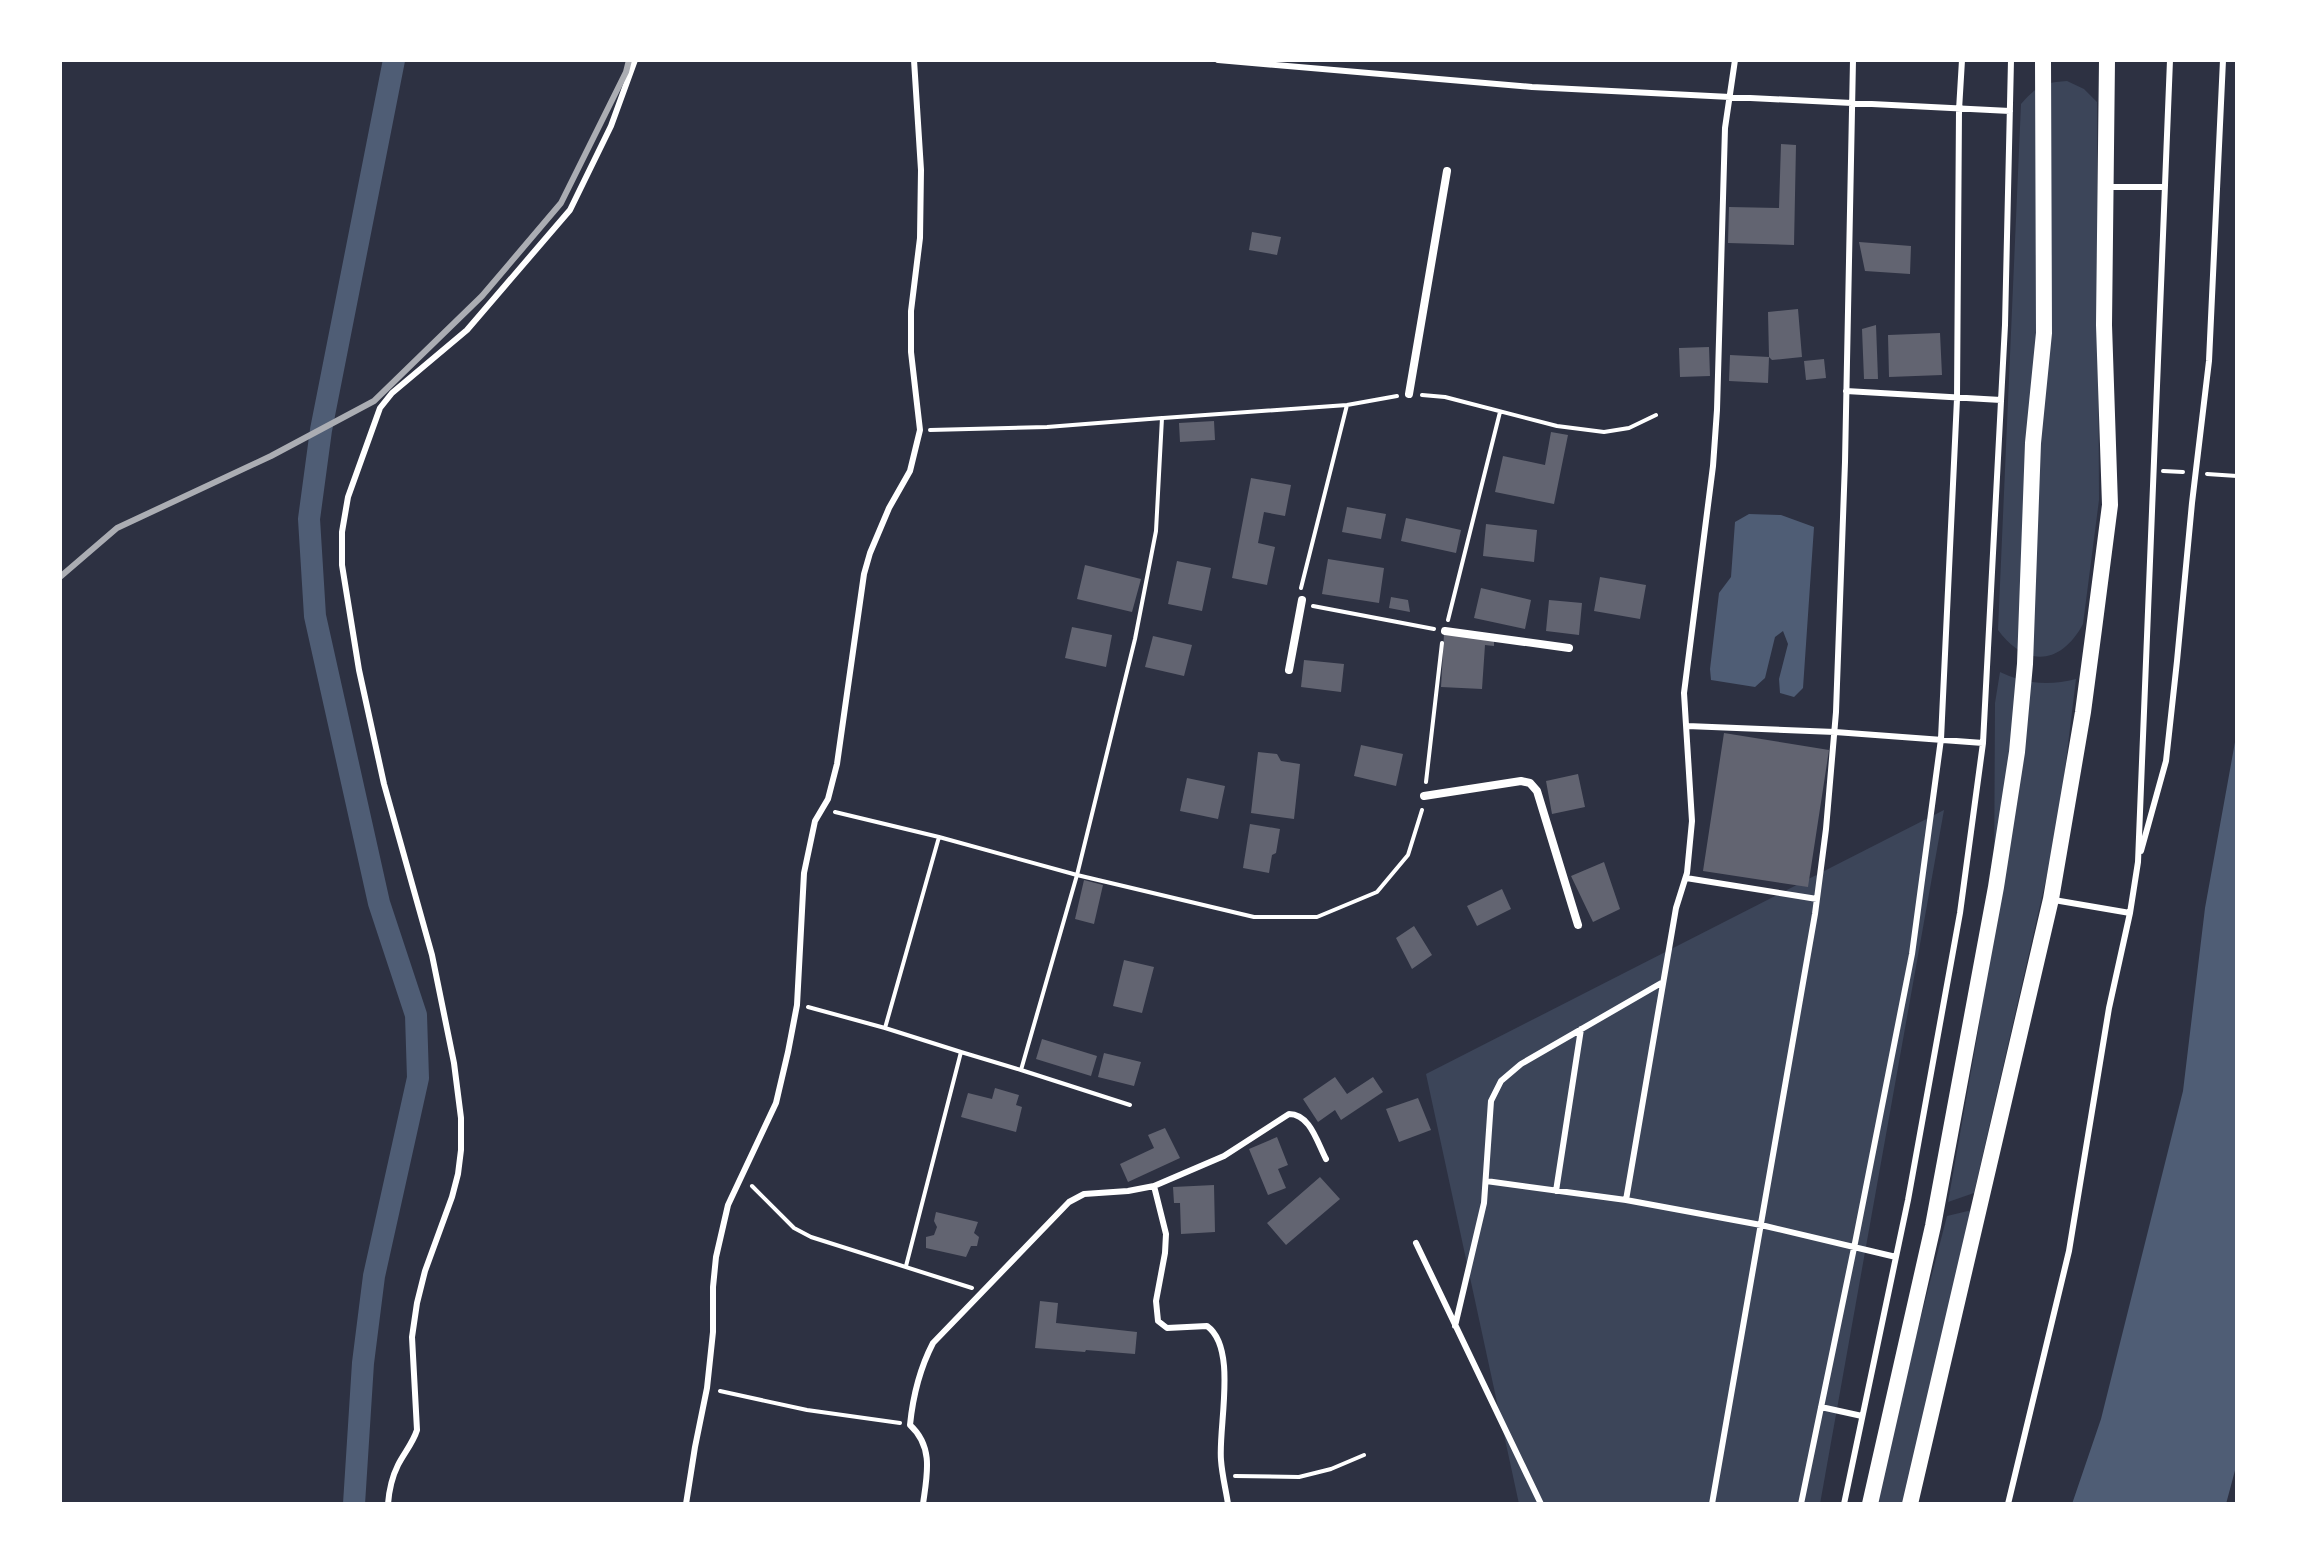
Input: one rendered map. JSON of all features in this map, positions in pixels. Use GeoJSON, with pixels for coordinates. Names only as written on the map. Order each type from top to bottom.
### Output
{"type":"FeatureCollection","features":[{"type":"Feature","properties":{"kind":"main road"},"geometry":{"type":"LineString","coordinates":[[1870,1504],[1933,1226],[1996,887],[2017,752],[2025,664],[2033,443],[2044,333],[2043,60]]}},
{"type":"Feature","properties":{"kind":"main road"},"geometry":{"type":"LineString","coordinates":[[1910,1504],[2051,899],[2083,712],[2110,505],[2104,325],[2107,60]]}},
{"type":"Feature","properties":{"kind":"street"},"geometry":{"type":"LineString","coordinates":[[1409,394],[1447,171]]}},
{"type":"Feature","properties":{"kind":"street"},"geometry":{"type":"LineString","coordinates":[[1289,670],[1302,600]]}},
{"type":"Feature","properties":{"kind":"street"},"geometry":{"type":"LineString","coordinates":[[1445,631],[1569,648]]}},
{"type":"Feature","properties":{"kind":"street"},"geometry":{"type":"LineString","coordinates":[[1424,796],[1521,781],[1530,783],[1537,791],[1578,925]]}},
{"type":"Feature","properties":{"kind":"lane"},"geometry":{"type":"LineString","coordinates":[[388,1504],[392,1479],[417,1430],[412,1337],[425,1271],[458,1174],[461,1118],[454,1063],[432,955],[384,784],[359,670],[342,565],[342,532],[348,497],[380,408],[392,393],[467,330],[570,210],[611,126],[635,60]]}},
{"type":"Feature","properties":{"kind":"lane"},"geometry":{"type":"LineString","coordinates":[[686,1504],[707,1388],[716,1257],[728,1205],[776,1103],[797,1005],[804,873],[812,833],[828,799],[837,764],[864,574],[889,508],[910,471],[920,430],[911,352],[911,311],[920,238],[921,170],[914,60]]}},
{"type":"Feature","properties":{"kind":"lane"},"geometry":{"type":"LineString","coordinates":[[1218,60],[1532,87],[2010,111]]}},
{"type":"Feature","properties":{"kind":"lane"},"geometry":{"type":"LineString","coordinates":[[1626,1200],[1676,908],[1686,878],[1692,821],[1684,693],[1713,466],[1725,128],[1735,60]]}},
{"type":"Feature","properties":{"kind":"lane"},"geometry":{"type":"LineString","coordinates":[[1712,1504],[1817,899],[1826,829],[1835,732],[1853,60]]}},
{"type":"Feature","properties":{"kind":"lane"},"geometry":{"type":"LineString","coordinates":[[1801,1504],[1912,954],[1941,739],[1957,399],[1962,60]]}},
{"type":"Feature","properties":{"kind":"lane"},"geometry":{"type":"LineString","coordinates":[[1844,1504],[1896,1257],[1960,913],[1983,743],[2005,325],[2011,60]]}},
{"type":"Feature","properties":{"kind":"lane"},"geometry":{"type":"LineString","coordinates":[[2138,862],[2170,60]]}},
{"type":"Feature","properties":{"kind":"lane"},"geometry":{"type":"LineString","coordinates":[[2008,1504],[2069,1251],[2109,1008],[2138,862],[2166,761],[2209,361],[2223,60]]}},
{"type":"Feature","properties":{"kind":"lane"},"geometry":{"type":"LineString","coordinates":[[2106,188],[2164,187]]}},
{"type":"Feature","properties":{"kind":"lane"},"geometry":{"type":"LineString","coordinates":[[1846,391],[2001,400]]}},
{"type":"Feature","properties":{"kind":"lane"},"geometry":{"type":"LineString","coordinates":[[1687,726],[1835,732],[1983,743]]}},
{"type":"Feature","properties":{"kind":"lane"},"geometry":{"type":"LineString","coordinates":[[1686,878],[1817,899]]}},
{"type":"Feature","properties":{"kind":"lane"},"geometry":{"type":"LineString","coordinates":[[2051,899],[2130,913]]}},
{"type":"Feature","properties":{"kind":"lane"},"geometry":{"type":"LineString","coordinates":[[1455,1326],[1484,1203],[1491,1101],[1501,1081],[1521,1064],[1663,982]]}},
{"type":"Feature","properties":{"kind":"lane"},"geometry":{"type":"LineString","coordinates":[[1556,1191],[1581,1029]]}},
{"type":"Feature","properties":{"kind":"lane"},"geometry":{"type":"LineString","coordinates":[[923,1504],[928,1461],[925,1445],[910,1425],[913,1395],[923,1363],[933,1343],[1069,1202],[1084,1194],[1154,1186],[1224,1156],[1289,1114],[1298,1114],[1307,1121],[1326,1159]]}},
{"type":"Feature","properties":{"kind":"lane"},"geometry":{"type":"LineString","coordinates":[[1486,1181],[1626,1200],[1761,1225],[1896,1257]]}},
{"type":"Feature","properties":{"kind":"lane"},"geometry":{"type":"LineString","coordinates":[[1154,1186],[1166,1234],[1156,1301],[1158,1321],[1167,1328],[1207,1326],[1217,1337],[1224,1360],[1221,1459],[1228,1504]]}},
{"type":"Feature","properties":{"kind":"lane"},"geometry":{"type":"LineString","coordinates":[[1416,1243],[1541,1504]]}},
{"type":"Feature","properties":{"kind":"lane"},"geometry":{"type":"LineString","coordinates":[[1821,1407],[1862,1416]]}},
{"type":"Feature","properties":{"kind":"path"},"geometry":{"type":"LineString","coordinates":[[920,430],[1047,427],[1347,405],[1409,394],[1445,397],[1557,426],[1604,432],[1629,428],[1656,415]]}},
{"type":"Feature","properties":{"kind":"path"},"geometry":{"type":"LineString","coordinates":[[1347,405],[1300,591],[1302,600],[1308,605],[1445,631]]}},
{"type":"Feature","properties":{"kind":"path"},"geometry":{"type":"LineString","coordinates":[[822,808],[1077,875],[1254,917],[1317,917],[1377,892],[1408,855],[1424,796],[1445,631],[1500,412]]}},
{"type":"Feature","properties":{"kind":"path"},"geometry":{"type":"LineString","coordinates":[[1021,1070],[1077,875],[1135,639],[1156,531],[1162,418]]}},
{"type":"Feature","properties":{"kind":"path"},"geometry":{"type":"LineString","coordinates":[[885,1028],[939,837]]}},
{"type":"Feature","properties":{"kind":"path"},"geometry":{"type":"LineString","coordinates":[[797,1005],[885,1028],[1130,1105]]}},
{"type":"Feature","properties":{"kind":"path"},"geometry":{"type":"LineString","coordinates":[[906,1266],[961,1052]]}},
{"type":"Feature","properties":{"kind":"path"},"geometry":{"type":"LineString","coordinates":[[742,1176],[794,1228],[811,1237],[982,1292]]}},
{"type":"Feature","properties":{"kind":"path"},"geometry":{"type":"LineString","coordinates":[[707,1388],[807,1410],[910,1425]]}},
{"type":"Feature","properties":{"kind":"path"},"geometry":{"type":"LineString","coordinates":[[1224,1476],[1299,1477],[1331,1469],[1364,1455]]}},
{"type":"Feature","properties":{"kind":"shaded area"},"geometry":{"type":"Polygon","coordinates":[[[2067,81],[2084,89],[2097,102],[2099,500],[2083,624],[2064,648],[2043,657],[2020,651],[1998,630],[2021,104],[2041,86],[2067,81]]]}},
{"type":"Feature","properties":{"kind":"shaded area"},"geometry":{"type":"Polygon","coordinates":[[[1749,514],[1781,515],[1814,527],[1803,688],[1794,697],[1780,693],[1779,679],[1788,644],[1783,631],[1775,637],[1765,678],[1755,687],[1711,680],[1719,593],[1731,577],[1735,522],[1749,514]]]}},
{"type":"Feature","properties":{"kind":"shaded area"},"geometry":{"type":"Polygon","coordinates":[[[2000,672],[2037,683],[2076,679],[2058,827],[1974,1193],[1948,1202],[1979,1026],[1994,896],[1995,703],[2000,672]]]}},
{"type":"Feature","properties":{"kind":"shaded area"},"geometry":{"type":"Polygon","coordinates":[[[2237,731],[2237,1463],[2226,1504],[2072,1504],[2101,1419],[2183,1091],[2205,908],[2237,731]]]}},
{"type":"Feature","properties":{"kind":"shaded area"},"geometry":{"type":"Polygon","coordinates":[[[1944,810],[1820,1504],[1519,1504],[1426,1074],[1944,810]]]}},
{"type":"Feature","properties":{"kind":"shaded area"},"geometry":{"type":"Polygon","coordinates":[[[1972,1210],[1912,1504],[1877,1504],[1947,1216],[1972,1210]]]}},
{"type":"Feature","properties":{"kind":"building"},"geometry":{"type":"Polygon","coordinates":[[[1781,144],[1796,145],[1794,245],[1728,243],[1729,207],[1779,208],[1781,144]]]}},
{"type":"Feature","properties":{"kind":"building"},"geometry":{"type":"Polygon","coordinates":[[[1252,232],[1281,237],[1277,255],[1249,250],[1252,232]]]}},
{"type":"Feature","properties":{"kind":"building"},"geometry":{"type":"Polygon","coordinates":[[[1859,242],[1911,246],[1910,274],[1865,271],[1859,242]]]}},
{"type":"Feature","properties":{"kind":"building"},"geometry":{"type":"Polygon","coordinates":[[[1798,309],[1802,357],[1772,360],[1769,357],[1768,312],[1798,309]]]}},
{"type":"Feature","properties":{"kind":"building"},"geometry":{"type":"Polygon","coordinates":[[[1876,325],[1878,379],[1864,379],[1862,329],[1876,325]]]}},
{"type":"Feature","properties":{"kind":"building"},"geometry":{"type":"Polygon","coordinates":[[[1940,333],[1942,375],[1889,377],[1888,335],[1940,333]]]}},
{"type":"Feature","properties":{"kind":"building"},"geometry":{"type":"Polygon","coordinates":[[[1709,347],[1710,376],[1680,377],[1679,348],[1709,347]]]}},
{"type":"Feature","properties":{"kind":"building"},"geometry":{"type":"Polygon","coordinates":[[[1730,355],[1769,357],[1768,383],[1729,381],[1730,355]]]}},
{"type":"Feature","properties":{"kind":"building"},"geometry":{"type":"Polygon","coordinates":[[[1824,359],[1826,378],[1806,380],[1804,361],[1824,359]]]}},
{"type":"Feature","properties":{"kind":"building"},"geometry":{"type":"Polygon","coordinates":[[[1214,421],[1215,440],[1180,442],[1179,423],[1214,421]]]}},
{"type":"Feature","properties":{"kind":"building"},"geometry":{"type":"Polygon","coordinates":[[[1551,432],[1568,435],[1554,504],[1495,492],[1503,456],[1545,465],[1551,432]]]}},
{"type":"Feature","properties":{"kind":"building"},"geometry":{"type":"Polygon","coordinates":[[[1251,478],[1291,485],[1285,516],[1264,512],[1258,543],[1275,547],[1267,585],[1232,578],[1251,478]]]}},
{"type":"Feature","properties":{"kind":"building"},"geometry":{"type":"Polygon","coordinates":[[[1347,507],[1386,514],[1381,539],[1342,532],[1347,507]]]}},
{"type":"Feature","properties":{"kind":"building"},"geometry":{"type":"Polygon","coordinates":[[[1406,518],[1461,530],[1456,553],[1401,541],[1406,518]]]}},
{"type":"Feature","properties":{"kind":"building"},"geometry":{"type":"Polygon","coordinates":[[[1486,524],[1537,530],[1534,562],[1483,556],[1486,524]]]}},
{"type":"Feature","properties":{"kind":"building"},"geometry":{"type":"Polygon","coordinates":[[[1328,559],[1384,568],[1379,603],[1322,594],[1328,559]]]}},
{"type":"Feature","properties":{"kind":"building"},"geometry":{"type":"Polygon","coordinates":[[[1177,561],[1211,568],[1202,611],[1168,604],[1177,561]]]}},
{"type":"Feature","properties":{"kind":"building"},"geometry":{"type":"Polygon","coordinates":[[[1085,565],[1141,579],[1132,612],[1077,599],[1085,565]]]}},
{"type":"Feature","properties":{"kind":"building"},"geometry":{"type":"Polygon","coordinates":[[[1600,577],[1646,585],[1640,619],[1594,611],[1600,577]]]}},
{"type":"Feature","properties":{"kind":"building"},"geometry":{"type":"Polygon","coordinates":[[[1481,588],[1531,600],[1525,629],[1474,618],[1481,588]]]}},
{"type":"Feature","properties":{"kind":"building"},"geometry":{"type":"Polygon","coordinates":[[[1391,597],[1408,600],[1410,612],[1389,608],[1391,597]]]}},
{"type":"Feature","properties":{"kind":"building"},"geometry":{"type":"Polygon","coordinates":[[[1549,600],[1582,603],[1579,635],[1546,631],[1549,600]]]}},
{"type":"Feature","properties":{"kind":"building"},"geometry":{"type":"Polygon","coordinates":[[[1072,627],[1112,635],[1106,667],[1065,658],[1072,627]]]}},
{"type":"Feature","properties":{"kind":"building"},"geometry":{"type":"Polygon","coordinates":[[[1444,634],[1494,637],[1494,646],[1485,645],[1482,689],[1441,687],[1444,634]]]}},
{"type":"Feature","properties":{"kind":"building"},"geometry":{"type":"Polygon","coordinates":[[[1153,636],[1192,645],[1184,676],[1145,667],[1153,636]]]}},
{"type":"Feature","properties":{"kind":"building"},"geometry":{"type":"Polygon","coordinates":[[[1304,660],[1344,664],[1341,692],[1301,687],[1304,660]]]}},
{"type":"Feature","properties":{"kind":"building"},"geometry":{"type":"Polygon","coordinates":[[[1724,733],[1829,750],[1808,887],[1703,871],[1724,733]]]}},
{"type":"Feature","properties":{"kind":"building"},"geometry":{"type":"Polygon","coordinates":[[[1361,745],[1403,754],[1396,786],[1354,776],[1361,745]]]}},
{"type":"Feature","properties":{"kind":"building"},"geometry":{"type":"Polygon","coordinates":[[[1258,752],[1277,754],[1281,761],[1300,764],[1294,819],[1251,813],[1258,752]]]}},
{"type":"Feature","properties":{"kind":"building"},"geometry":{"type":"Polygon","coordinates":[[[1578,774],[1585,807],[1552,814],[1546,781],[1578,774]]]}},
{"type":"Feature","properties":{"kind":"building"},"geometry":{"type":"Polygon","coordinates":[[[1187,778],[1225,786],[1218,819],[1180,811],[1187,778]]]}},
{"type":"Feature","properties":{"kind":"building"},"geometry":{"type":"Polygon","coordinates":[[[1250,824],[1280,829],[1269,873],[1243,868],[1250,824]]]}},
{"type":"Feature","properties":{"kind":"building"},"geometry":{"type":"Polygon","coordinates":[[[1604,862],[1620,909],[1593,922],[1571,876],[1604,862]]]}},
{"type":"Feature","properties":{"kind":"building"},"geometry":{"type":"Polygon","coordinates":[[[1084,880],[1103,885],[1094,924],[1075,919],[1084,880]]]}},
{"type":"Feature","properties":{"kind":"building"},"geometry":{"type":"Polygon","coordinates":[[[1502,889],[1511,909],[1477,926],[1467,906],[1502,889]]]}},
{"type":"Feature","properties":{"kind":"building"},"geometry":{"type":"Polygon","coordinates":[[[1414,926],[1432,955],[1412,969],[1396,938],[1414,926]]]}},
{"type":"Feature","properties":{"kind":"building"},"geometry":{"type":"Polygon","coordinates":[[[1124,960],[1154,967],[1142,1013],[1113,1006],[1124,960]]]}},
{"type":"Feature","properties":{"kind":"building"},"geometry":{"type":"Polygon","coordinates":[[[1042,1039],[1097,1056],[1091,1076],[1036,1059],[1042,1039]]]}},
{"type":"Feature","properties":{"kind":"building"},"geometry":{"type":"Polygon","coordinates":[[[1104,1053],[1141,1062],[1134,1086],[1098,1077],[1104,1053]]]}},
{"type":"Feature","properties":{"kind":"building"},"geometry":{"type":"Polygon","coordinates":[[[1335,1077],[1347,1094],[1373,1077],[1383,1092],[1341,1120],[1335,1110],[1318,1122],[1303,1099],[1335,1077]]]}},
{"type":"Feature","properties":{"kind":"building"},"geometry":{"type":"Polygon","coordinates":[[[995,1088],[1019,1095],[1016,1105],[1022,1107],[1016,1132],[961,1117],[968,1093],[992,1099],[995,1088]]]}},
{"type":"Feature","properties":{"kind":"building"},"geometry":{"type":"Polygon","coordinates":[[[1418,1098],[1431,1130],[1399,1142],[1386,1109],[1418,1098]]]}},
{"type":"Feature","properties":{"kind":"building"},"geometry":{"type":"Polygon","coordinates":[[[1165,1128],[1180,1158],[1128,1182],[1120,1164],[1154,1148],[1148,1135],[1165,1128]]]}},
{"type":"Feature","properties":{"kind":"building"},"geometry":{"type":"Polygon","coordinates":[[[1277,1137],[1288,1165],[1278,1169],[1286,1188],[1268,1195],[1249,1149],[1277,1137]]]}},
{"type":"Feature","properties":{"kind":"building"},"geometry":{"type":"Polygon","coordinates":[[[1320,1177],[1340,1199],[1286,1245],[1267,1223],[1320,1177]]]}},
{"type":"Feature","properties":{"kind":"building"},"geometry":{"type":"Polygon","coordinates":[[[1214,1185],[1215,1232],[1181,1234],[1180,1203],[1174,1203],[1173,1187],[1214,1185]]]}},
{"type":"Feature","properties":{"kind":"building"},"geometry":{"type":"Polygon","coordinates":[[[936,1212],[978,1222],[974,1233],[979,1237],[977,1246],[971,1246],[966,1257],[926,1248],[926,1237],[934,1235],[937,1227],[934,1221],[936,1212]]]}},
{"type":"Feature","properties":{"kind":"building"},"geometry":{"type":"Polygon","coordinates":[[[1040,1301],[1058,1303],[1056,1323],[1137,1332],[1135,1354],[1035,1348],[1040,1301]]]}},
{"type":"Feature","properties":{"kind":"waterway"},"geometry":{"type":"LineString","coordinates":[[354,1504],[363,1363],[374,1276],[418,1078],[416,1015],[379,903],[315,616],[309,519],[321,430],[394,60]]}},
{"type":"Feature","properties":{"kind":"railway"},"geometry":{"type":"LineString","coordinates":[[60,577],[117,528],[271,456],[374,401],[482,296],[561,203],[626,72],[629,60]]}}]}
